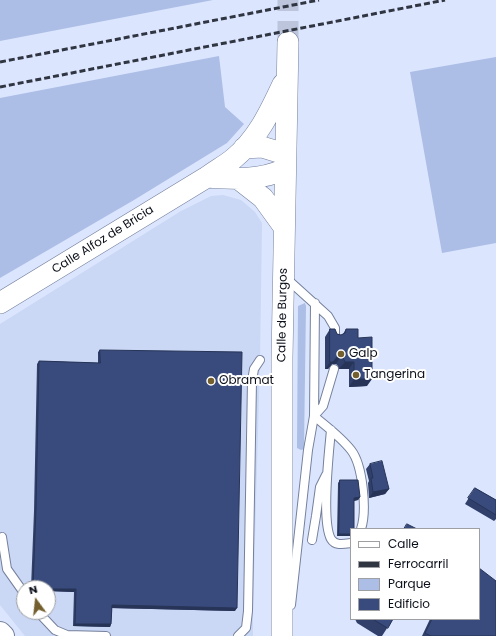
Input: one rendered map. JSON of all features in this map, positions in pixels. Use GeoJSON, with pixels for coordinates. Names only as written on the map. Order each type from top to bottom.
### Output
{"type":"FeatureCollection","features":[{"type":"Feature","properties":{"kind":"street","name":"Calle de Burgos"},"geometry":{"type":"LineString","coordinates":[[282,629],[282,358],[288,42]]}},
{"type":"Feature","properties":{"kind":"street","name":"Calle Alfoz de Bricia"},"geometry":{"type":"LineString","coordinates":[[0,303],[207,177],[233,159],[256,134],[265,121],[287,76]]}},
{"type":"Feature","properties":{"kind":"street"},"geometry":{"type":"LineString","coordinates":[[207,177],[240,180],[274,174],[285,161],[262,147],[244,148]]}},
{"type":"Feature","properties":{"kind":"street"},"geometry":{"type":"LineString","coordinates":[[240,180],[263,198],[284,227]]}},
{"type":"Feature","properties":{"kind":"lane"},"geometry":{"type":"LineString","coordinates":[[284,275],[297,289],[315,303],[328,316],[335,328],[335,337]]}},
{"type":"Feature","properties":{"kind":"lane"},"geometry":{"type":"LineString","coordinates":[[282,629],[289,617],[292,598],[308,450],[314,416],[315,303]]}},
{"type":"Feature","properties":{"kind":"lane"},"geometry":{"type":"LineString","coordinates":[[238,636],[246,628],[248,611],[252,381],[254,369],[260,360]]}},
{"type":"Feature","properties":{"kind":"lane"},"geometry":{"type":"LineString","coordinates":[[314,416],[323,406],[331,384],[334,369]]}},
{"type":"Feature","properties":{"kind":"lane"},"geometry":{"type":"LineString","coordinates":[[314,416],[352,451],[358,466],[364,499],[361,528]]}},
{"type":"Feature","properties":{"kind":"lane"},"geometry":{"type":"LineString","coordinates":[[330,430],[327,473],[327,516],[332,540],[342,545],[350,543]]}},
{"type":"Feature","properties":{"kind":"lane"},"geometry":{"type":"LineString","coordinates":[[312,540],[320,487],[327,473]]}},
{"type":"Feature","properties":{"kind":"lane"},"geometry":{"type":"LineString","coordinates":[[0,538],[2,538],[7,568],[16,581]]}},
{"type":"Feature","properties":{"kind":"lane"},"geometry":{"type":"LineString","coordinates":[[46,620],[56,630],[67,635],[106,636]]}},
{"type":"Feature","properties":{"kind":"shaded area"},"geometry":{"type":"Polygon","coordinates":[[[223,195],[241,200],[255,212],[262,223],[253,636],[25,636],[0,605],[0,324],[181,211],[211,196],[223,195]]]}},
{"type":"Feature","properties":{"kind":"green space"},"geometry":{"type":"Polygon","coordinates":[[[0,0],[213,0],[0,41],[0,0]]]}},
{"type":"Feature","properties":{"kind":"green space"},"geometry":{"type":"Polygon","coordinates":[[[219,56],[225,107],[244,124],[227,143],[134,200],[0,278],[0,98],[219,56]]]}},
{"type":"Feature","properties":{"kind":"green space"},"geometry":{"type":"Polygon","coordinates":[[[496,57],[496,243],[442,253],[410,72],[496,57]]]}},
{"type":"Feature","properties":{"kind":"green space"},"geometry":{"type":"Polygon","coordinates":[[[305,303],[304,449],[301,450],[297,448],[298,306],[305,303]]]}},
{"type":"Feature","properties":{"kind":"building"},"geometry":{"type":"Polygon","coordinates":[[[330,329],[335,329],[337,334],[341,335],[345,333],[346,329],[358,329],[358,338],[372,337],[372,379],[354,379],[354,362],[345,362],[341,356],[338,356],[333,362],[330,362],[330,329]]]}},
{"type":"Feature","properties":{"kind":"building","name":"Obramat"},"geometry":{"type":"Polygon","coordinates":[[[100,350],[242,352],[237,608],[112,605],[111,624],[75,624],[76,589],[56,589],[56,580],[33,580],[39,361],[100,363],[100,350]]]}},
{"type":"Feature","properties":{"kind":"building"},"geometry":{"type":"Polygon","coordinates":[[[382,461],[389,489],[373,492],[371,478],[373,478],[370,464],[382,461]]]}},
{"type":"Feature","properties":{"kind":"building"},"geometry":{"type":"Polygon","coordinates":[[[340,480],[358,480],[360,497],[354,498],[354,528],[350,528],[350,534],[339,534],[340,480]]]}},
{"type":"Feature","properties":{"kind":"building"},"geometry":{"type":"Polygon","coordinates":[[[475,488],[496,500],[496,515],[468,498],[475,488]]]}},
{"type":"Feature","properties":{"kind":"building"},"geometry":{"type":"Polygon","coordinates":[[[407,524],[415,528],[405,528],[407,524]]]}},
{"type":"Feature","properties":{"kind":"building"},"geometry":{"type":"Polygon","coordinates":[[[480,569],[496,581],[496,636],[431,636],[425,633],[432,620],[480,620],[480,569]]]}},
{"type":"Feature","properties":{"kind":"building"},"geometry":{"type":"Polygon","coordinates":[[[375,620],[392,620],[388,628],[375,620]]]}},
{"type":"Feature","properties":{"kind":"tunnel"},"geometry":{"type":"LineString","coordinates":[[288,0],[288,42]]}},
{"type":"Feature","properties":{"kind":"railway"},"geometry":{"type":"LineString","coordinates":[[0,62],[319,0]]}},
{"type":"Feature","properties":{"kind":"railway"},"geometry":{"type":"LineString","coordinates":[[0,87],[445,0]]}},
{"type":"Feature","properties":{"kind":"place","name":"Galp"},"geometry":{"type":"Point","coordinates":[341,354]}},
{"type":"Feature","properties":{"kind":"place","name":"Tangerina"},"geometry":{"type":"Point","coordinates":[356,375]}},
{"type":"Feature","properties":{"kind":"place","name":"Obramat"},"geometry":{"type":"Point","coordinates":[211,381]}}]}
